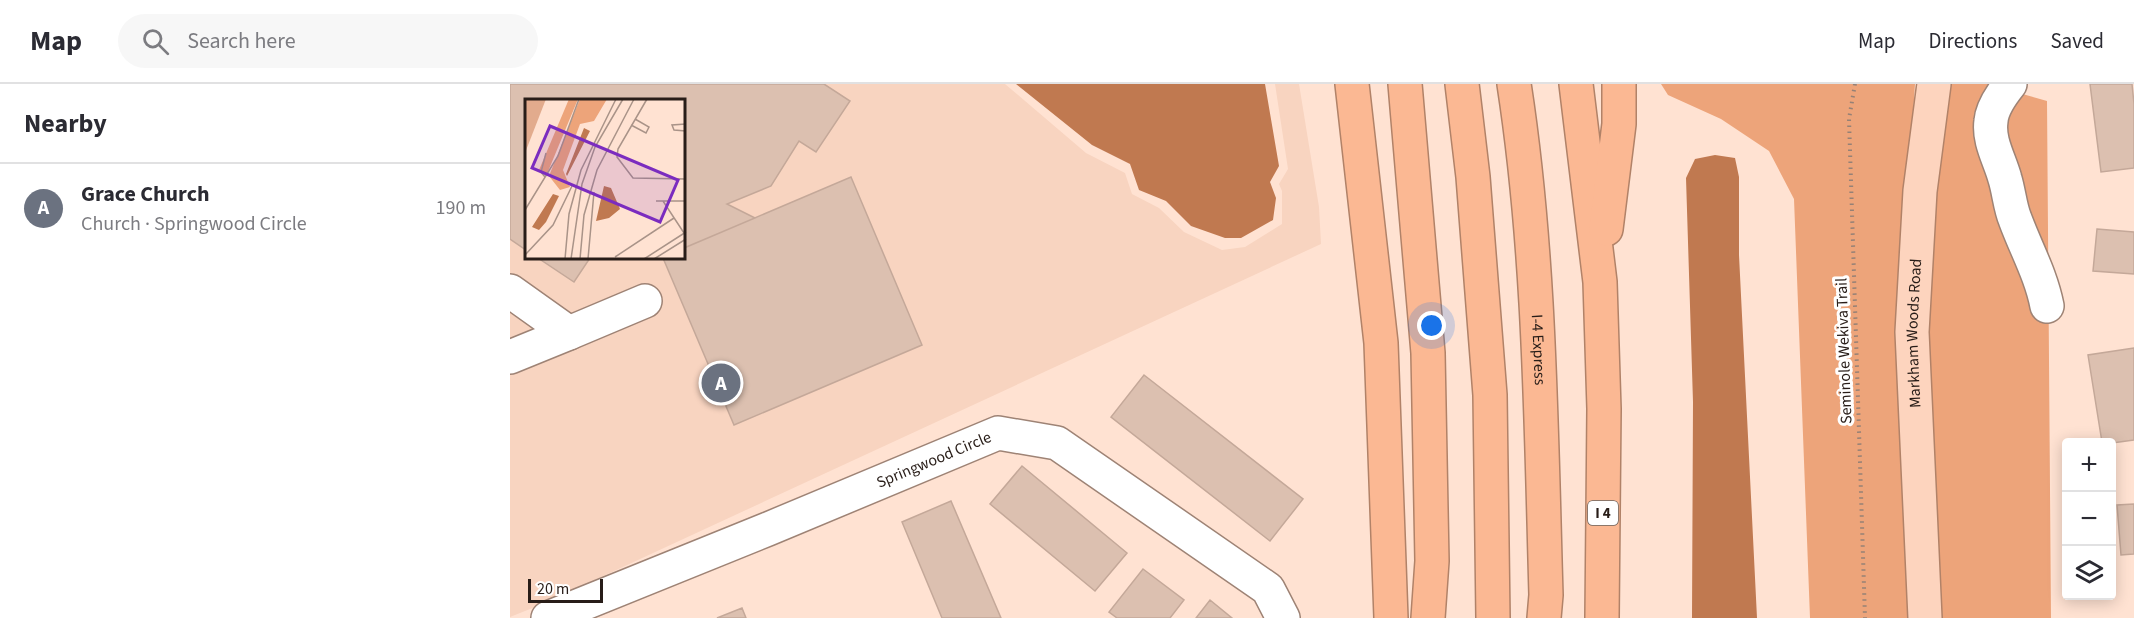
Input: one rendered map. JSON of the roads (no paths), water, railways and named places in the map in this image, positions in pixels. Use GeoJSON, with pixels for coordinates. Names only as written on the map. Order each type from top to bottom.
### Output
{"type":"FeatureCollection","features":[{"type":"Feature","properties":{"kind":"highway"},"geometry":{"type":"LineString","coordinates":[[1352,84],[1381,343],[1391,618]]}},
{"type":"Feature","properties":{"kind":"highway"},"geometry":{"type":"LineString","coordinates":[[1406,84],[1428,353],[1432,561],[1428,618]]}},
{"type":"Feature","properties":{"kind":"highway"},"geometry":{"type":"LineString","coordinates":[[1462,84],[1473,177],[1490,395],[1493,618]]}},
{"type":"Feature","properties":{"kind":"highway","name":"I-4 Express"},"geometry":{"type":"LineString","coordinates":[[1514,84],[1523,141],[1539,354],[1546,595],[1544,618]]}},
{"type":"Feature","properties":{"kind":"highway","name":"I 4"},"geometry":{"type":"LineString","coordinates":[[1576,84],[1600,282],[1604,409],[1602,618]]}},
{"type":"Feature","properties":{"kind":"highway"},"geometry":{"type":"LineString","coordinates":[[1600,282],[1619,124],[1619,84]]}},
{"type":"Feature","properties":{"kind":"main road","name":"Markham Woods Road"},"geometry":{"type":"LineString","coordinates":[[1925,618],[1912,332],[1920,191],[1934,84]]}},
{"type":"Feature","properties":{"kind":"street"},"geometry":{"type":"LineString","coordinates":[[2010,84],[2001,96],[1991,120],[1992,140],[2006,180],[2014,217],[2036,268],[2047,306]]}},
{"type":"Feature","properties":{"kind":"street"},"geometry":{"type":"LineString","coordinates":[[510,291],[569,333]]}},
{"type":"Feature","properties":{"kind":"street"},"geometry":{"type":"LineString","coordinates":[[510,357],[645,301]]}},
{"type":"Feature","properties":{"kind":"street","name":"Springwood Circle"},"geometry":{"type":"LineString","coordinates":[[548,618],[768,530],[998,433],[1057,443],[1268,589],[1283,618]]}},
{"type":"Feature","properties":{"kind":"place","name":"Grace Church"},"geometry":{"type":"Point","coordinates":[721,383]}}]}
